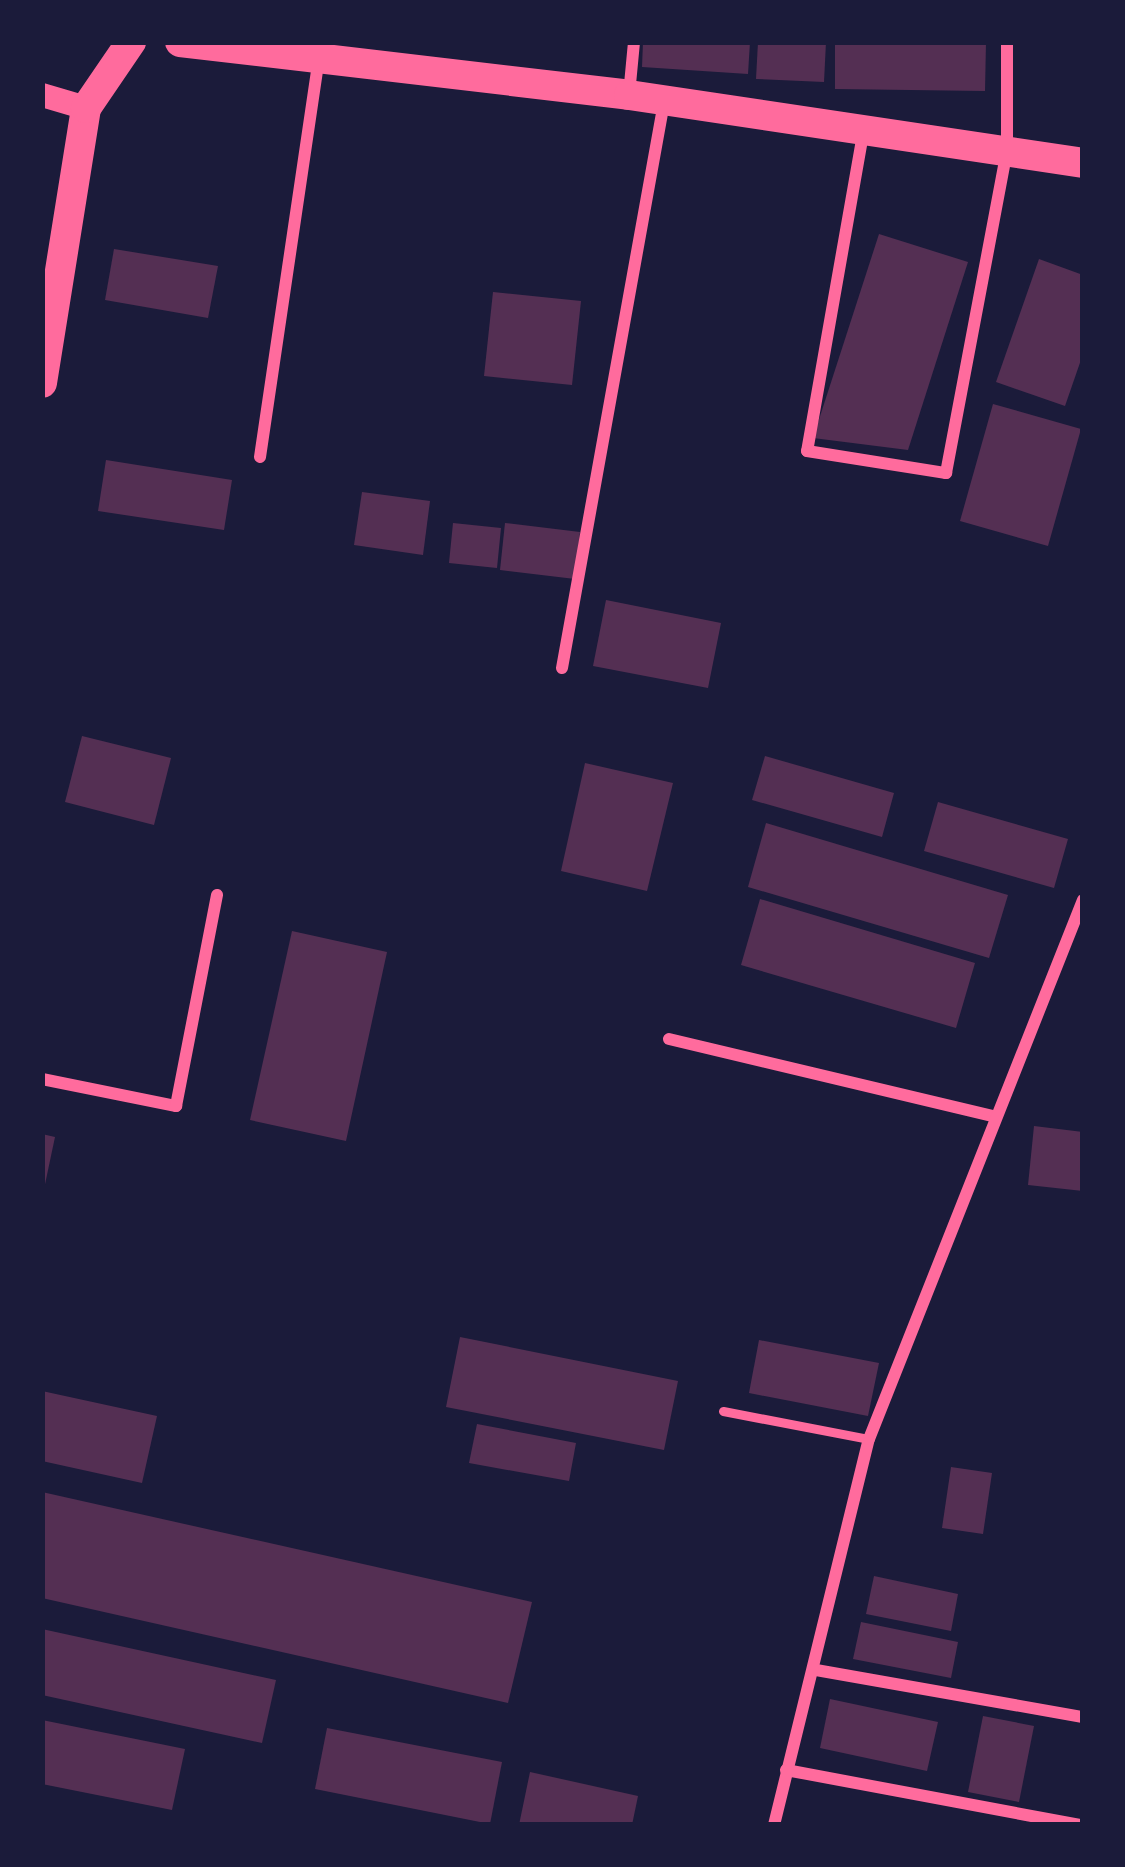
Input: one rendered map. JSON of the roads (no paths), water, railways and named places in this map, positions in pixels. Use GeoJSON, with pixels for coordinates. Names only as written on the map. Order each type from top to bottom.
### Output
{"type":"FeatureCollection","features":[{"type":"Feature","properties":{"kind":"main road"},"geometry":{"type":"LineString","coordinates":[[42,383],[86,108],[130,42]]}},
{"type":"Feature","properties":{"kind":"main road"},"geometry":{"type":"LineString","coordinates":[[180,42],[321,49],[863,134],[1083,163]]}},
{"type":"Feature","properties":{"kind":"main road"},"geometry":{"type":"LineString","coordinates":[[42,95],[86,108]]}},
{"type":"Feature","properties":{"kind":"street"},"geometry":{"type":"LineString","coordinates":[[629,95],[634,42]]}},
{"type":"Feature","properties":{"kind":"street"},"geometry":{"type":"LineString","coordinates":[[863,134],[807,451],[946,473],[1007,150],[1007,42]]}},
{"type":"Feature","properties":{"kind":"street"},"geometry":{"type":"LineString","coordinates":[[260,457],[321,49]]}},
{"type":"Feature","properties":{"kind":"street"},"geometry":{"type":"LineString","coordinates":[[562,668],[664,101]]}},
{"type":"Feature","properties":{"kind":"street"},"geometry":{"type":"LineString","coordinates":[[42,1079],[176,1106],[217,895]]}},
{"type":"Feature","properties":{"kind":"street"},"geometry":{"type":"LineString","coordinates":[[774,1825],[816,1670],[869,1439],[992,1116],[1083,900]]}},
{"type":"Feature","properties":{"kind":"street"},"geometry":{"type":"LineString","coordinates":[[669,1039],[992,1116]]}},
{"type":"Feature","properties":{"kind":"street"},"geometry":{"type":"LineString","coordinates":[[816,1670],[1083,1717]]}},
{"type":"Feature","properties":{"kind":"street"},"geometry":{"type":"LineString","coordinates":[[787,1770],[1080,1825]]}},
{"type":"Feature","properties":{"kind":"lane"},"geometry":{"type":"LineString","coordinates":[[723,1411],[869,1439]]}}]}
